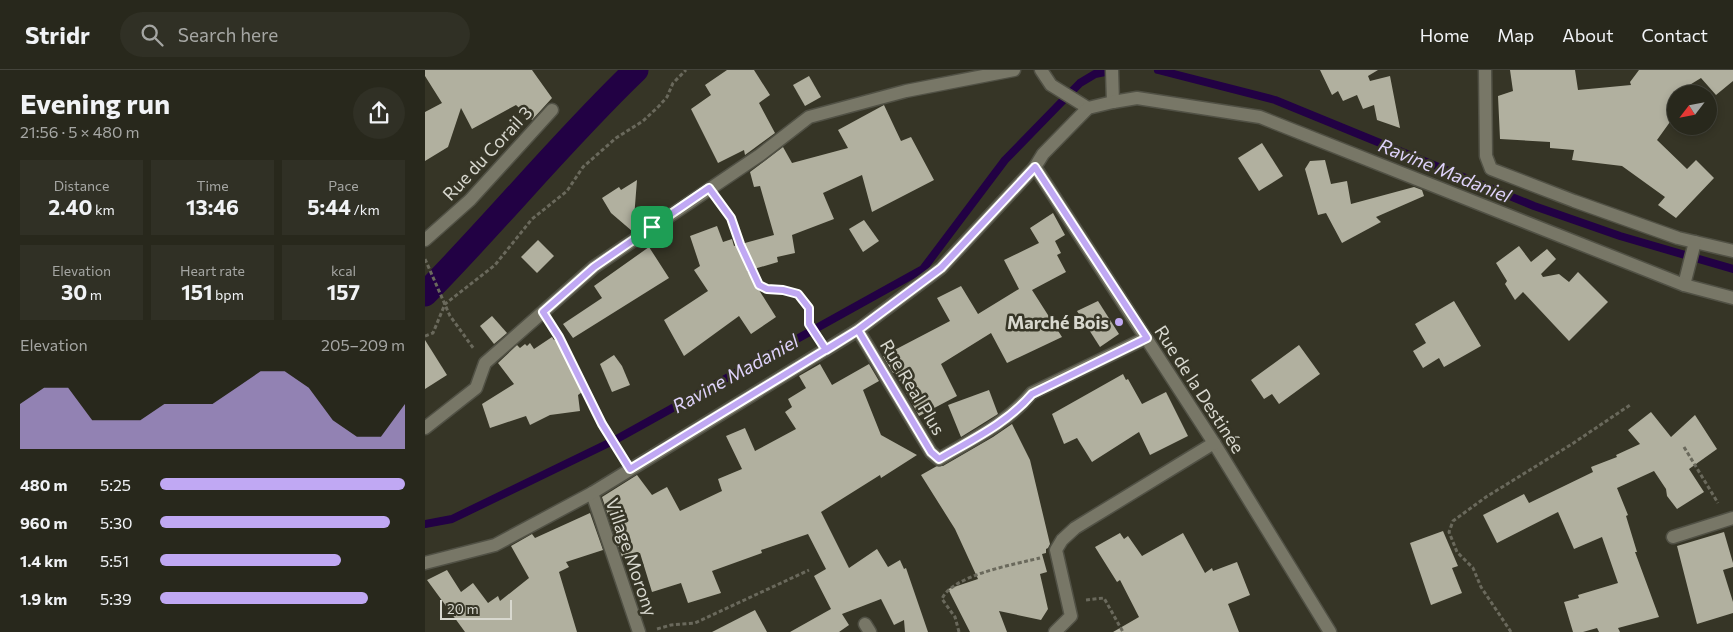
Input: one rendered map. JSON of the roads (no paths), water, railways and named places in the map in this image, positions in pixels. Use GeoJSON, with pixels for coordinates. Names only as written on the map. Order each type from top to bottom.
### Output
{"type":"FeatureCollection","features":[{"type":"Feature","properties":{"kind":"street"},"geometry":{"type":"LineString","coordinates":[[425,428],[476,388],[485,363],[594,267],[760,155],[809,118],[905,91],[1014,70]]}},
{"type":"Feature","properties":{"kind":"street"},"geometry":{"type":"LineString","coordinates":[[1041,70],[1051,85],[1088,108]]}},
{"type":"Feature","properties":{"kind":"street"},"geometry":{"type":"LineString","coordinates":[[1112,70],[1113,102]]}},
{"type":"Feature","properties":{"kind":"street"},"geometry":{"type":"LineString","coordinates":[[1485,70],[1487,99],[1486,156],[1491,169],[1573,201],[1678,238],[1733,251]]}},
{"type":"Feature","properties":{"kind":"street"},"geometry":{"type":"LineString","coordinates":[[425,563],[495,545],[592,492],[858,330],[941,268],[1035,167],[1043,154],[1088,108],[1113,102],[1137,98],[1260,117],[1684,285],[1733,298]]}},
{"type":"Feature","properties":{"kind":"street","name":"Rue du Corail 3"},"geometry":{"type":"LineString","coordinates":[[425,240],[470,200],[552,110]]}},
{"type":"Feature","properties":{"kind":"street","name":"Rue de la Destinée"},"geometry":{"type":"LineString","coordinates":[[1035,167],[1214,442],[1330,632]]}},
{"type":"Feature","properties":{"kind":"street"},"geometry":{"type":"LineString","coordinates":[[1684,285],[1695,242]]}},
{"type":"Feature","properties":{"kind":"street","name":"Rue Real Plus"},"geometry":{"type":"LineString","coordinates":[[858,330],[931,452],[939,459],[1003,422],[1020,408],[1032,394],[1147,338]]}},
{"type":"Feature","properties":{"kind":"street"},"geometry":{"type":"LineString","coordinates":[[1055,632],[1071,616],[1056,554],[1056,550],[1062,540],[1075,528],[1214,442]]}},
{"type":"Feature","properties":{"kind":"street","name":"Village Morony"},"geometry":{"type":"LineString","coordinates":[[592,492],[639,632]]}},
{"type":"Feature","properties":{"kind":"street"},"geometry":{"type":"LineString","coordinates":[[1673,537],[1729,519]]}},
{"type":"Feature","properties":{"kind":"waterway","name":"Ravine Madaniel"},"geometry":{"type":"LineString","coordinates":[[425,294],[582,125],[636,70]]}},
{"type":"Feature","properties":{"kind":"waterway","name":"Ravine Madaniel"},"geometry":{"type":"LineString","coordinates":[[425,524],[452,519],[615,440],[923,269],[1005,160],[1080,83],[1095,74],[1115,70]]}},
{"type":"Feature","properties":{"kind":"waterway","name":"Ravine Madaniel"},"geometry":{"type":"LineString","coordinates":[[1158,70],[1275,100],[1534,206],[1620,236],[1733,269]]}},
{"type":"Feature","properties":{"kind":"place","name":"Marché Bois"},"geometry":{"type":"Point","coordinates":[1119,322]}}]}
